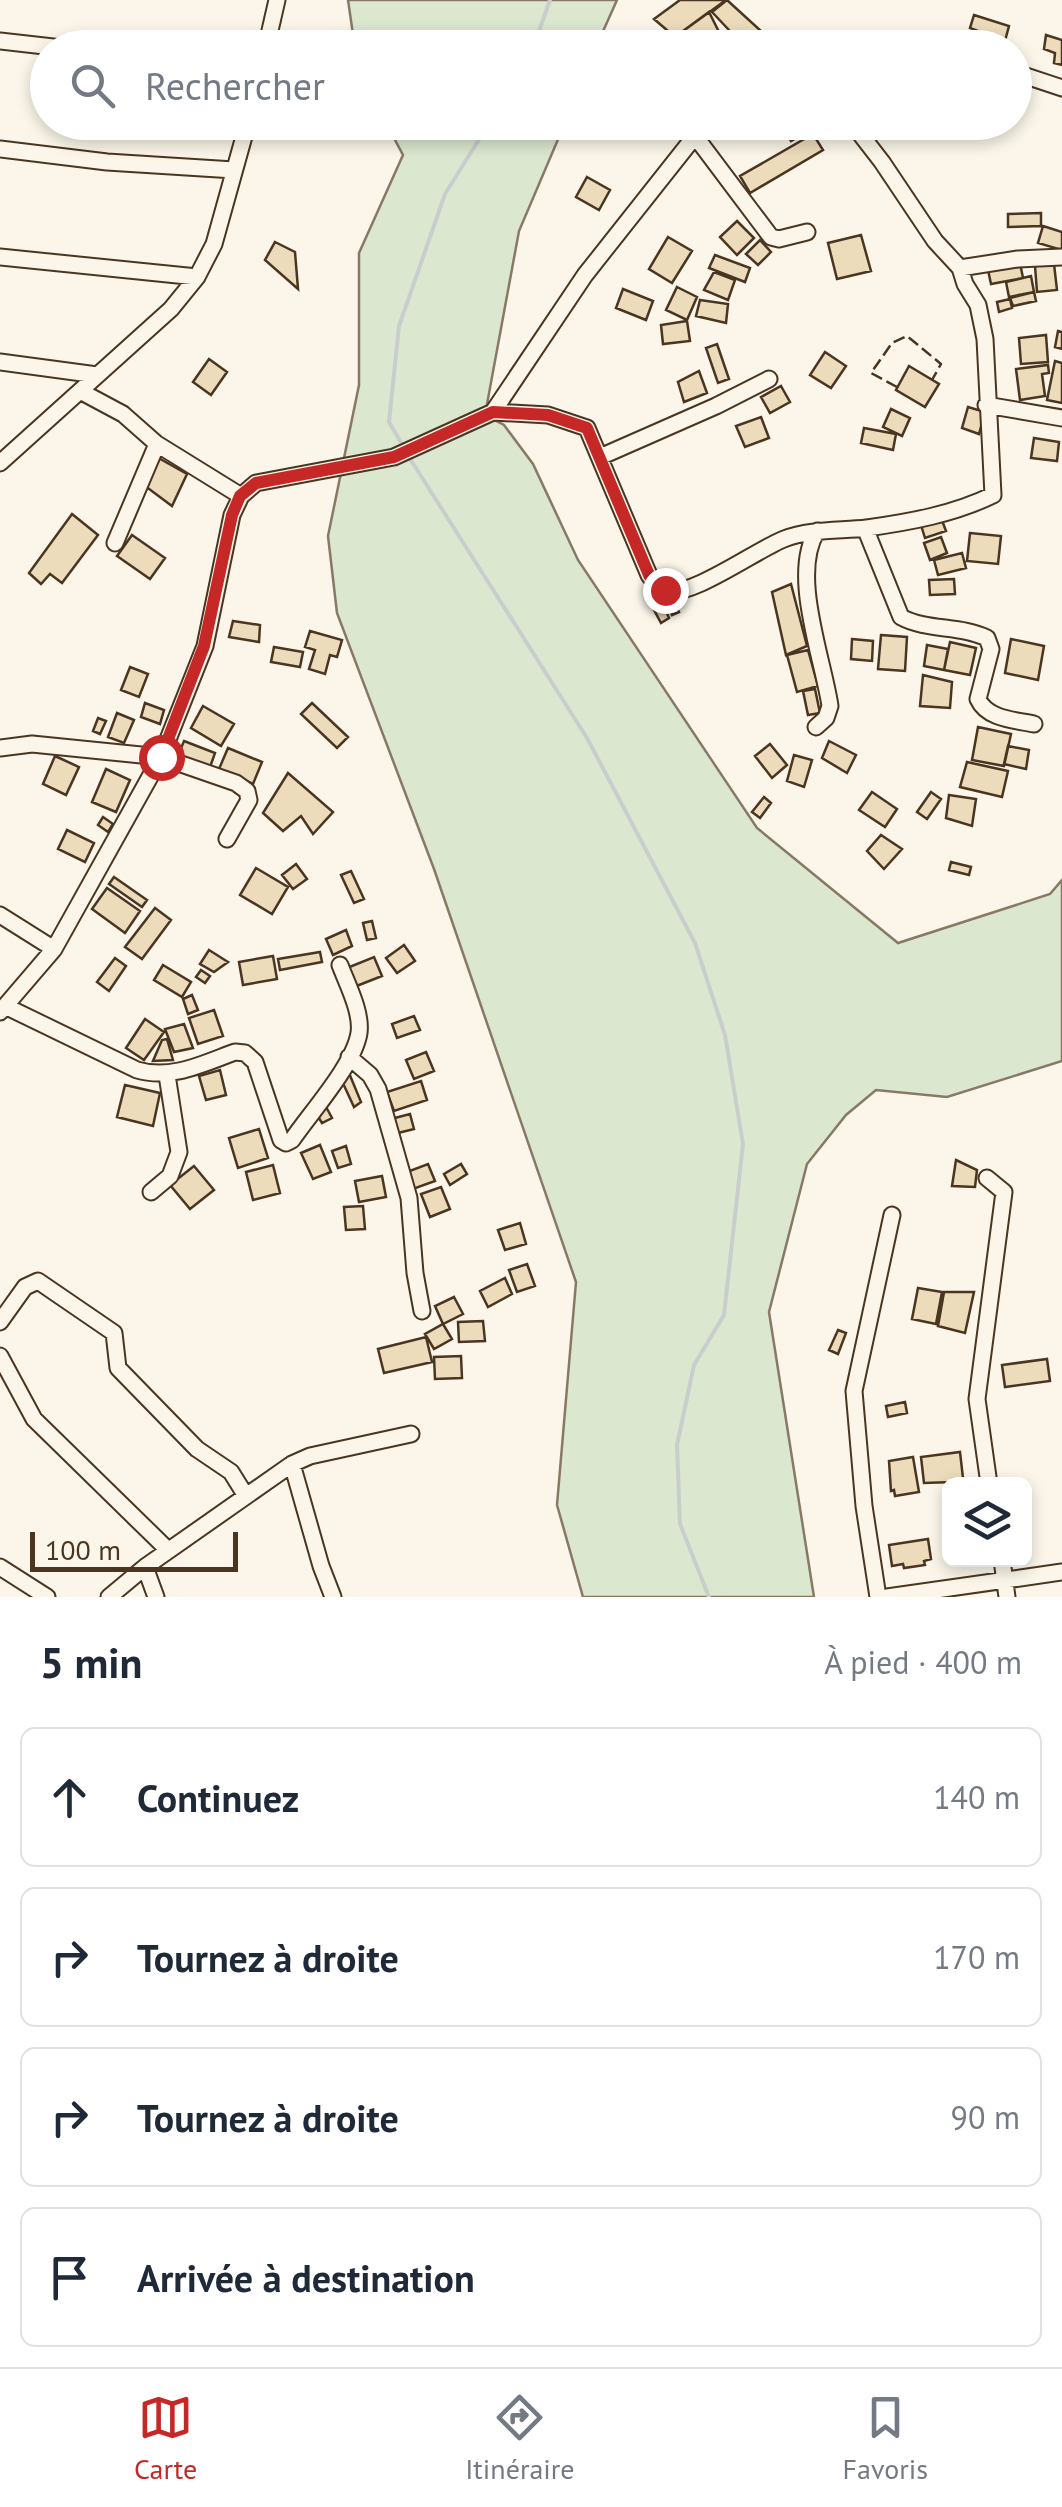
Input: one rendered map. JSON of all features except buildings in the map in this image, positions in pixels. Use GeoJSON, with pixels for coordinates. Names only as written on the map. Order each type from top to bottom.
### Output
{"type":"FeatureCollection","features":[{"type":"Feature","properties":{"kind":"street"},"geometry":{"type":"LineString","coordinates":[[270,30],[277,0]]}},
{"type":"Feature","properties":{"kind":"street"},"geometry":{"type":"LineString","coordinates":[[0,40],[30,44]]}},
{"type":"Feature","properties":{"kind":"street"},"geometry":{"type":"LineString","coordinates":[[1032,78],[1062,88]]}},
{"type":"Feature","properties":{"kind":"street"},"geometry":{"type":"LineString","coordinates":[[0,462],[171,309],[197,276],[214,244],[243,140]]}},
{"type":"Feature","properties":{"kind":"street"},"geometry":{"type":"LineString","coordinates":[[493,412],[585,275],[692,140]]}},
{"type":"Feature","properties":{"kind":"street"},"geometry":{"type":"LineString","coordinates":[[698,140],[771,237],[807,232]]}},
{"type":"Feature","properties":{"kind":"street"},"geometry":{"type":"LineString","coordinates":[[340,965],[358,1019],[359,1034],[350,1057],[292,1140],[286,1142],[281,1140],[254,1062],[245,1054],[234,1052],[167,1076],[137,1070],[3,1009],[54,949],[161,757],[204,646],[232,515],[240,496],[256,483],[394,457],[493,412],[548,415],[587,428],[649,575],[665,590],[683,591],[760,549],[795,535],[865,528],[972,505],[993,494],[982,320],[960,268],[935,241],[865,140]]}},
{"type":"Feature","properties":{"kind":"street"},"geometry":{"type":"LineString","coordinates":[[0,150],[234,170]]}},
{"type":"Feature","properties":{"kind":"street"},"geometry":{"type":"LineString","coordinates":[[0,257],[197,276]]}},
{"type":"Feature","properties":{"kind":"street"},"geometry":{"type":"LineString","coordinates":[[960,268],[1062,257]]}},
{"type":"Feature","properties":{"kind":"street"},"geometry":{"type":"LineString","coordinates":[[0,362],[97,376]]}},
{"type":"Feature","properties":{"kind":"street"},"geometry":{"type":"LineString","coordinates":[[600,456],[769,379]]}},
{"type":"Feature","properties":{"kind":"street"},"geometry":{"type":"LineString","coordinates":[[80,391],[123,414],[157,444],[240,496]]}},
{"type":"Feature","properties":{"kind":"street"},"geometry":{"type":"LineString","coordinates":[[986,405],[1062,418]]}},
{"type":"Feature","properties":{"kind":"street"},"geometry":{"type":"LineString","coordinates":[[115,544],[157,444]]}},
{"type":"Feature","properties":{"kind":"street"},"geometry":{"type":"LineString","coordinates":[[865,528],[902,616],[912,622],[975,632],[987,638],[992,649],[978,699],[980,706],[989,714],[1034,724]]}},
{"type":"Feature","properties":{"kind":"street"},"geometry":{"type":"LineString","coordinates":[[816,728],[826,718],[830,706],[807,575],[807,552],[817,531]]}},
{"type":"Feature","properties":{"kind":"street"},"geometry":{"type":"LineString","coordinates":[[0,748],[32,744],[161,757],[236,783],[247,790],[249,800],[227,839]]}},
{"type":"Feature","properties":{"kind":"street"},"geometry":{"type":"LineString","coordinates":[[0,914],[54,949]]}},
{"type":"Feature","properties":{"kind":"street"},"geometry":{"type":"LineString","coordinates":[[350,1057],[378,1089],[409,1198],[422,1311]]}},
{"type":"Feature","properties":{"kind":"street"},"geometry":{"type":"LineString","coordinates":[[151,1192],[170,1176],[180,1152],[167,1076]]}},
{"type":"Feature","properties":{"kind":"street"},"geometry":{"type":"LineString","coordinates":[[987,1178],[1004,1192],[977,1400],[988,1477]]}},
{"type":"Feature","properties":{"kind":"street"},"geometry":{"type":"LineString","coordinates":[[878,1597],[864,1506],[854,1392],[892,1215]]}},
{"type":"Feature","properties":{"kind":"street"},"geometry":{"type":"LineString","coordinates":[[0,1322],[26,1287],[38,1280],[99,1323],[114,1334],[118,1368],[197,1449],[231,1472],[246,1496]]}},
{"type":"Feature","properties":{"kind":"street"},"geometry":{"type":"LineString","coordinates":[[0,1356],[34,1419],[168,1550]]}},
{"type":"Feature","properties":{"kind":"street"},"geometry":{"type":"LineString","coordinates":[[109,1597],[168,1550],[292,1464],[310,1456],[411,1434]]}},
{"type":"Feature","properties":{"kind":"street"},"geometry":{"type":"LineString","coordinates":[[292,1464],[333,1597]]}},
{"type":"Feature","properties":{"kind":"street"},"geometry":{"type":"LineString","coordinates":[[0,1567],[47,1597]]}},
{"type":"Feature","properties":{"kind":"street"},"geometry":{"type":"LineString","coordinates":[[145,1567],[156,1597]]}},
{"type":"Feature","properties":{"kind":"street"},"geometry":{"type":"LineString","coordinates":[[1003,1567],[1007,1597]]}},
{"type":"Feature","properties":{"kind":"street"},"geometry":{"type":"LineString","coordinates":[[887,1597],[1062,1572]]}},
{"type":"Feature","properties":{"kind":"green space"},"geometry":{"type":"Polygon","coordinates":[[[348,0],[617,0],[604,30],[352,30],[348,0]]]}},
{"type":"Feature","properties":{"kind":"green space"},"geometry":{"type":"Polygon","coordinates":[[[395,140],[558,140],[519,231],[485,415],[504,425],[533,464],[578,560],[757,828],[898,943],[1050,894],[1062,880],[1062,1061],[947,1097],[876,1090],[846,1115],[807,1164],[769,1312],[814,1597],[583,1597],[557,1505],[576,1282],[434,869],[337,613],[328,536],[359,385],[359,253],[403,155],[395,140]]]}},
{"type":"Feature","properties":{"kind":"waterway"},"geometry":{"type":"LineString","coordinates":[[539,30],[550,0]]}},
{"type":"Feature","properties":{"kind":"waterway"},"geometry":{"type":"LineString","coordinates":[[403,446],[389,422],[399,326],[445,194],[479,140]]}},
{"type":"Feature","properties":{"kind":"waterway"},"geometry":{"type":"LineString","coordinates":[[407,454],[587,738],[695,943],[725,1035],[743,1144],[724,1315],[694,1365],[677,1445],[680,1524],[709,1597]]}},
{"type":"Feature","properties":{"kind":"fence"},"geometry":{"type":"LineString","coordinates":[[897,387],[871,373],[892,343],[907,336],[941,364],[932,380]]}},
{"type":"Feature","properties":{"kind":"route"},"geometry":{"type":"LineString","coordinates":[[161,757],[204,646],[232,515],[240,496],[256,483],[394,457],[493,412],[548,415],[587,428],[649,575],[665,590]]}}]}
